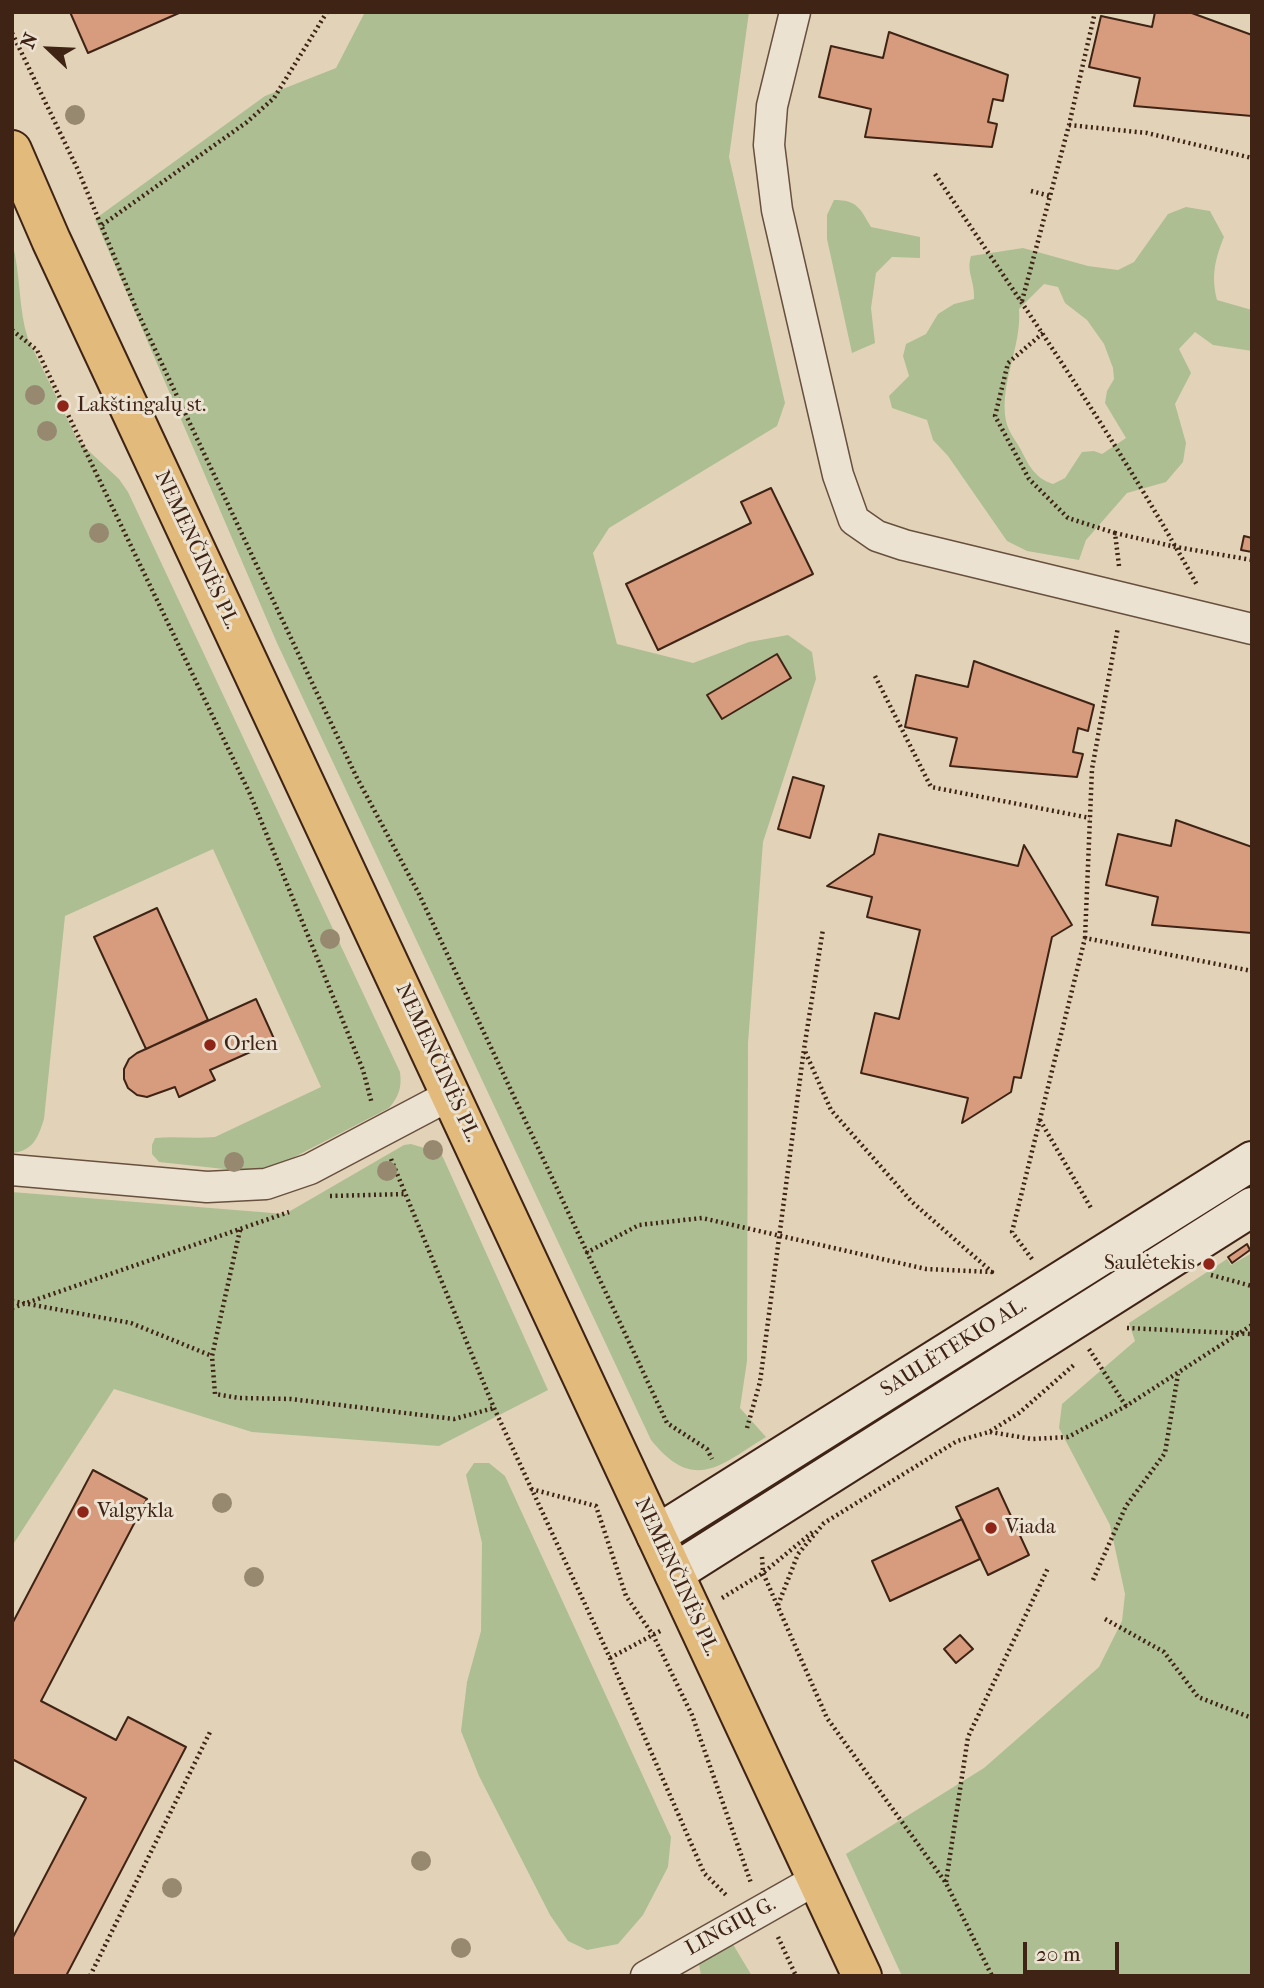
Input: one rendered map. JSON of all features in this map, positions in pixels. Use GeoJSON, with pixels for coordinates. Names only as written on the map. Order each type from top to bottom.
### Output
{"type":"FeatureCollection","features":[{"type":"Feature","properties":{"kind":"main road","name":"NEMENČINĖS PL."},"geometry":{"type":"LineString","coordinates":[[12,150],[51,240],[862,1976]]}},
{"type":"Feature","properties":{"kind":"main road"},"geometry":{"type":"LineString","coordinates":[[12,207],[51,240]]}},
{"type":"Feature","properties":{"kind":"main road","name":"SAULĖTEKIO AL."},"geometry":{"type":"LineString","coordinates":[[656,1535],[1252,1161]]}},
{"type":"Feature","properties":{"kind":"main road","name":"SAULĖTEKIO AL."},"geometry":{"type":"LineString","coordinates":[[674,1573],[1252,1207]]}},
{"type":"Feature","properties":{"kind":"street"},"geometry":{"type":"LineString","coordinates":[[794,12],[772,106],[769,145],[777,211],[838,475],[854,520],[877,536],[904,545],[1252,629]]}},
{"type":"Feature","properties":{"kind":"street"},"geometry":{"type":"LineString","coordinates":[[12,1170],[207,1187],[266,1184],[310,1170],[452,1094]]}},
{"type":"Feature","properties":{"kind":"street","name":"LINGIŲ G."},"geometry":{"type":"LineString","coordinates":[[646,1976],[817,1878]]}},
{"type":"Feature","properties":{"kind":"path"},"geometry":{"type":"LineString","coordinates":[[102,225],[247,122],[274,98],[327,12]]}},
{"type":"Feature","properties":{"kind":"path"},"geometry":{"type":"LineString","coordinates":[[1021,302],[1069,125],[1095,12]]}},
{"type":"Feature","properties":{"kind":"path"},"geometry":{"type":"LineString","coordinates":[[12,33],[78,170],[137,311],[275,606],[356,776],[419,894],[667,1423]]}},
{"type":"Feature","properties":{"kind":"path"},"geometry":{"type":"LineString","coordinates":[[1069,125],[1147,133],[1252,158]]}},
{"type":"Feature","properties":{"kind":"path"},"geometry":{"type":"LineString","coordinates":[[936,174],[1043,332],[1176,547],[1217,622]]}},
{"type":"Feature","properties":{"kind":"path"},"geometry":{"type":"LineString","coordinates":[[1031,191],[1050,196]]}},
{"type":"Feature","properties":{"kind":"path"},"geometry":{"type":"LineString","coordinates":[[1043,332],[1008,363],[995,416],[1029,479],[1068,518],[1115,533],[1176,547],[1252,560]]}},
{"type":"Feature","properties":{"kind":"path"},"geometry":{"type":"LineString","coordinates":[[1026,1250],[1012,1232],[1084,938],[1092,769],[1123,599],[1115,533]]}},
{"type":"Feature","properties":{"kind":"path"},"geometry":{"type":"LineString","coordinates":[[875,676],[931,787],[1090,818]]}},
{"type":"Feature","properties":{"kind":"path"},"geometry":{"type":"LineString","coordinates":[[747,1428],[760,1382],[804,1049],[823,929]]}},
{"type":"Feature","properties":{"kind":"path"},"geometry":{"type":"LineString","coordinates":[[1084,938],[1252,971]]}},
{"type":"Feature","properties":{"kind":"path"},"geometry":{"type":"LineString","coordinates":[[586,1253],[639,1225],[702,1218],[926,1269],[992,1272],[912,1202],[831,1110],[804,1049]]}},
{"type":"Feature","properties":{"kind":"path"},"geometry":{"type":"LineString","coordinates":[[1040,1119],[1091,1208]]}},
{"type":"Feature","properties":{"kind":"path"},"geometry":{"type":"LineString","coordinates":[[322,1199],[331,1195],[406,1194]]}},
{"type":"Feature","properties":{"kind":"path"},"geometry":{"type":"LineString","coordinates":[[12,1308],[301,1208]]}},
{"type":"Feature","properties":{"kind":"path"},"geometry":{"type":"LineString","coordinates":[[240,1230],[212,1356],[215,1394],[239,1398],[291,1399],[454,1419],[494,1408]]}},
{"type":"Feature","properties":{"kind":"path"},"geometry":{"type":"LineString","coordinates":[[1200,1273],[1252,1286]]}},
{"type":"Feature","properties":{"kind":"path"},"geometry":{"type":"LineString","coordinates":[[12,1301],[131,1323],[212,1356]]}},
{"type":"Feature","properties":{"kind":"path"},"geometry":{"type":"LineString","coordinates":[[778,1606],[797,1554],[824,1524],[957,1441],[989,1432],[1032,1439],[1068,1437],[1126,1406],[1252,1325]]}},
{"type":"Feature","properties":{"kind":"path"},"geometry":{"type":"LineString","coordinates":[[1119,1328],[1252,1334]]}},
{"type":"Feature","properties":{"kind":"path"},"geometry":{"type":"LineString","coordinates":[[1093,1580],[1126,1506],[1165,1453],[1178,1374]]}},
{"type":"Feature","properties":{"kind":"path"},"geometry":{"type":"LineString","coordinates":[[531,1489],[596,1506],[626,1596],[660,1646],[692,1715],[752,1886]]}},
{"type":"Feature","properties":{"kind":"path"},"geometry":{"type":"LineString","coordinates":[[946,1883],[968,1737],[1048,1568]]}},
{"type":"Feature","properties":{"kind":"path"},"geometry":{"type":"LineString","coordinates":[[1105,1619],[1164,1652],[1198,1697],[1252,1718]]}},
{"type":"Feature","properties":{"kind":"path"},"geometry":{"type":"LineString","coordinates":[[827,1718],[946,1883],[992,1976]]}},
{"type":"Feature","properties":{"kind":"path"},"geometry":{"type":"LineString","coordinates":[[90,1976],[210,1732]]}},
{"type":"Feature","properties":{"kind":"green space"},"geometry":{"type":"Polygon","coordinates":[[[365,12],[749,12],[729,157],[785,403],[777,426],[609,528],[593,553],[617,644],[693,663],[749,642],[788,635],[812,652],[816,679],[763,842],[748,1043],[747,1361],[740,1408],[766,1437],[720,1465],[707,1469],[694,1470],[680,1466],[651,1440],[277,643],[95,219],[265,96],[336,68],[365,12]]]}},
{"type":"Feature","properties":{"kind":"green space"},"geometry":{"type":"Polygon","coordinates":[[[834,200],[857,206],[871,227],[920,237],[920,258],[892,257],[876,273],[871,308],[875,343],[852,353],[827,239],[827,215],[834,200]]]}},
{"type":"Feature","properties":{"kind":"green space"},"geometry":{"type":"Polygon","coordinates":[[[1186,207],[1210,211],[1224,237],[1215,268],[1217,300],[1252,310],[1252,351],[1213,345],[1195,332],[1179,349],[1191,373],[1175,404],[1186,443],[1183,462],[1166,482],[1127,493],[1086,540],[1079,560],[1027,551],[1007,541],[948,456],[933,440],[927,420],[892,408],[889,396],[909,376],[903,356],[906,344],[926,334],[938,314],[954,304],[974,299],[971,256],[1023,248],[1088,266],[1118,270],[1134,262],[1168,214],[1186,207]],[[1044,284],[1019,309],[1005,407],[1008,428],[1030,466],[1037,475],[1053,484],[1065,478],[1082,452],[1094,451],[1102,454],[1126,438],[1105,403],[1107,391],[1114,379],[1104,344],[1087,320],[1065,303],[1058,287],[1044,284]]]}},
{"type":"Feature","properties":{"kind":"green space"},"geometry":{"type":"Polygon","coordinates":[[[12,242],[28,339],[78,441],[119,479],[128,492],[400,1072],[399,1092],[389,1108],[277,1166],[252,1172],[159,1162],[152,1154],[155,1138],[215,1137],[321,1087],[213,849],[65,916],[44,1119],[34,1142],[25,1150],[12,1153],[12,242]]]}},
{"type":"Feature","properties":{"kind":"green space"},"geometry":{"type":"Polygon","coordinates":[[[411,1144],[441,1153],[548,1390],[439,1446],[252,1432],[114,1389],[12,1546],[12,1192],[285,1214],[404,1145],[411,1144]]]}},
{"type":"Feature","properties":{"kind":"green space"},"geometry":{"type":"Polygon","coordinates":[[[1252,1253],[1252,1976],[902,1976],[846,1854],[984,1768],[1099,1667],[1122,1621],[1125,1594],[1110,1525],[1059,1428],[1062,1404],[1135,1341],[1129,1323],[1227,1259],[1231,1265],[1252,1253]]]}},
{"type":"Feature","properties":{"kind":"green space"},"geometry":{"type":"Polygon","coordinates":[[[474,1463],[489,1463],[505,1476],[671,1837],[668,1867],[643,1915],[618,1944],[587,1950],[568,1941],[550,1915],[479,1776],[461,1731],[467,1682],[481,1631],[482,1543],[466,1475],[474,1463]]]}},
{"type":"Feature","properties":{"kind":"green space"},"geometry":{"type":"Polygon","coordinates":[[[731,1941],[752,1976],[701,1976],[698,1958],[731,1941]]]}},
{"type":"Feature","properties":{"kind":"building"},"geometry":{"type":"Polygon","coordinates":[[[70,12],[179,12],[179,13],[88,53],[70,12]]]}},
{"type":"Feature","properties":{"kind":"building"},"geometry":{"type":"Polygon","coordinates":[[[1155,12],[1189,12],[1252,35],[1252,116],[1134,106],[1140,78],[1089,67],[1101,16],[1152,27],[1155,12]]]}},
{"type":"Feature","properties":{"kind":"building"},"geometry":{"type":"Polygon","coordinates":[[[889,32],[1008,75],[1003,101],[993,99],[988,122],[997,124],[992,147],[865,137],[871,109],[819,97],[831,46],[883,58],[889,32]]]}},
{"type":"Feature","properties":{"kind":"building"},"geometry":{"type":"Polygon","coordinates":[[[771,488],[813,574],[658,650],[626,584],[751,523],[741,502],[771,488]]]}},
{"type":"Feature","properties":{"kind":"building"},"geometry":{"type":"Polygon","coordinates":[[[1244,536],[1252,538],[1252,552],[1241,550],[1244,536]]]}},
{"type":"Feature","properties":{"kind":"building"},"geometry":{"type":"Polygon","coordinates":[[[777,654],[791,678],[722,719],[707,695],[777,654]]]}},
{"type":"Feature","properties":{"kind":"building"},"geometry":{"type":"Polygon","coordinates":[[[974,661],[1094,705],[1088,731],[1078,728],[1073,752],[1083,754],[1077,777],[950,766],[957,738],[905,727],[916,675],[968,687],[974,661]]]}},
{"type":"Feature","properties":{"kind":"building"},"geometry":{"type":"Polygon","coordinates":[[[793,777],[824,786],[810,838],[778,829],[793,777]]]}},
{"type":"Feature","properties":{"kind":"building"},"geometry":{"type":"Polygon","coordinates":[[[1176,820],[1252,847],[1252,933],[1152,925],[1158,897],[1106,885],[1118,834],[1171,846],[1176,820]]]}},
{"type":"Feature","properties":{"kind":"building"},"geometry":{"type":"Polygon","coordinates":[[[879,834],[1018,866],[1024,845],[1072,925],[1052,937],[1021,1078],[1014,1077],[1011,1092],[962,1123],[968,1098],[861,1073],[875,1013],[899,1019],[920,930],[867,917],[872,897],[827,886],[874,854],[879,834]]]}},
{"type":"Feature","properties":{"kind":"building"},"geometry":{"type":"Polygon","coordinates":[[[157,908],[208,1020],[146,1049],[94,937],[157,908]]]}},
{"type":"Feature","properties":{"kind":"building","name":"Orlen"},"geometry":{"type":"Polygon","coordinates":[[[256,999],[275,1041],[210,1070],[215,1080],[179,1097],[175,1087],[147,1097],[137,1095],[128,1088],[124,1069],[129,1059],[137,1053],[256,999]]]}},
{"type":"Feature","properties":{"kind":"building"},"geometry":{"type":"Polygon","coordinates":[[[1247,1244],[1250,1250],[1232,1263],[1228,1257],[1247,1244]]]}},
{"type":"Feature","properties":{"kind":"building"},"geometry":{"type":"Polygon","coordinates":[[[93,1470],[147,1499],[41,1701],[116,1740],[128,1717],[186,1747],[66,1976],[12,1976],[12,1939],[86,1798],[12,1759],[12,1624],[93,1470]]]}},
{"type":"Feature","properties":{"kind":"building","name":"Viada"},"geometry":{"type":"Polygon","coordinates":[[[998,1488],[1029,1555],[988,1575],[956,1507],[998,1488]]]}},
{"type":"Feature","properties":{"kind":"building"},"geometry":{"type":"Polygon","coordinates":[[[962,1519],[980,1559],[890,1601],[872,1561],[962,1519]]]}},
{"type":"Feature","properties":{"kind":"building"},"geometry":{"type":"Polygon","coordinates":[[[960,1635],[973,1649],[956,1663],[944,1649],[960,1635]]]}},
{"type":"Feature","properties":{"kind":"place","name":"Lakštingalų st."},"geometry":{"type":"Point","coordinates":[63,406]}},
{"type":"Feature","properties":{"kind":"place","name":"Orlen"},"geometry":{"type":"Point","coordinates":[210,1045]}},
{"type":"Feature","properties":{"kind":"place","name":"Saulėtekis"},"geometry":{"type":"Point","coordinates":[1209,1264]}},
{"type":"Feature","properties":{"kind":"place","name":"Valgykla"},"geometry":{"type":"Point","coordinates":[83,1512]}},
{"type":"Feature","properties":{"kind":"place","name":"Viada"},"geometry":{"type":"Point","coordinates":[991,1528]}}]}
